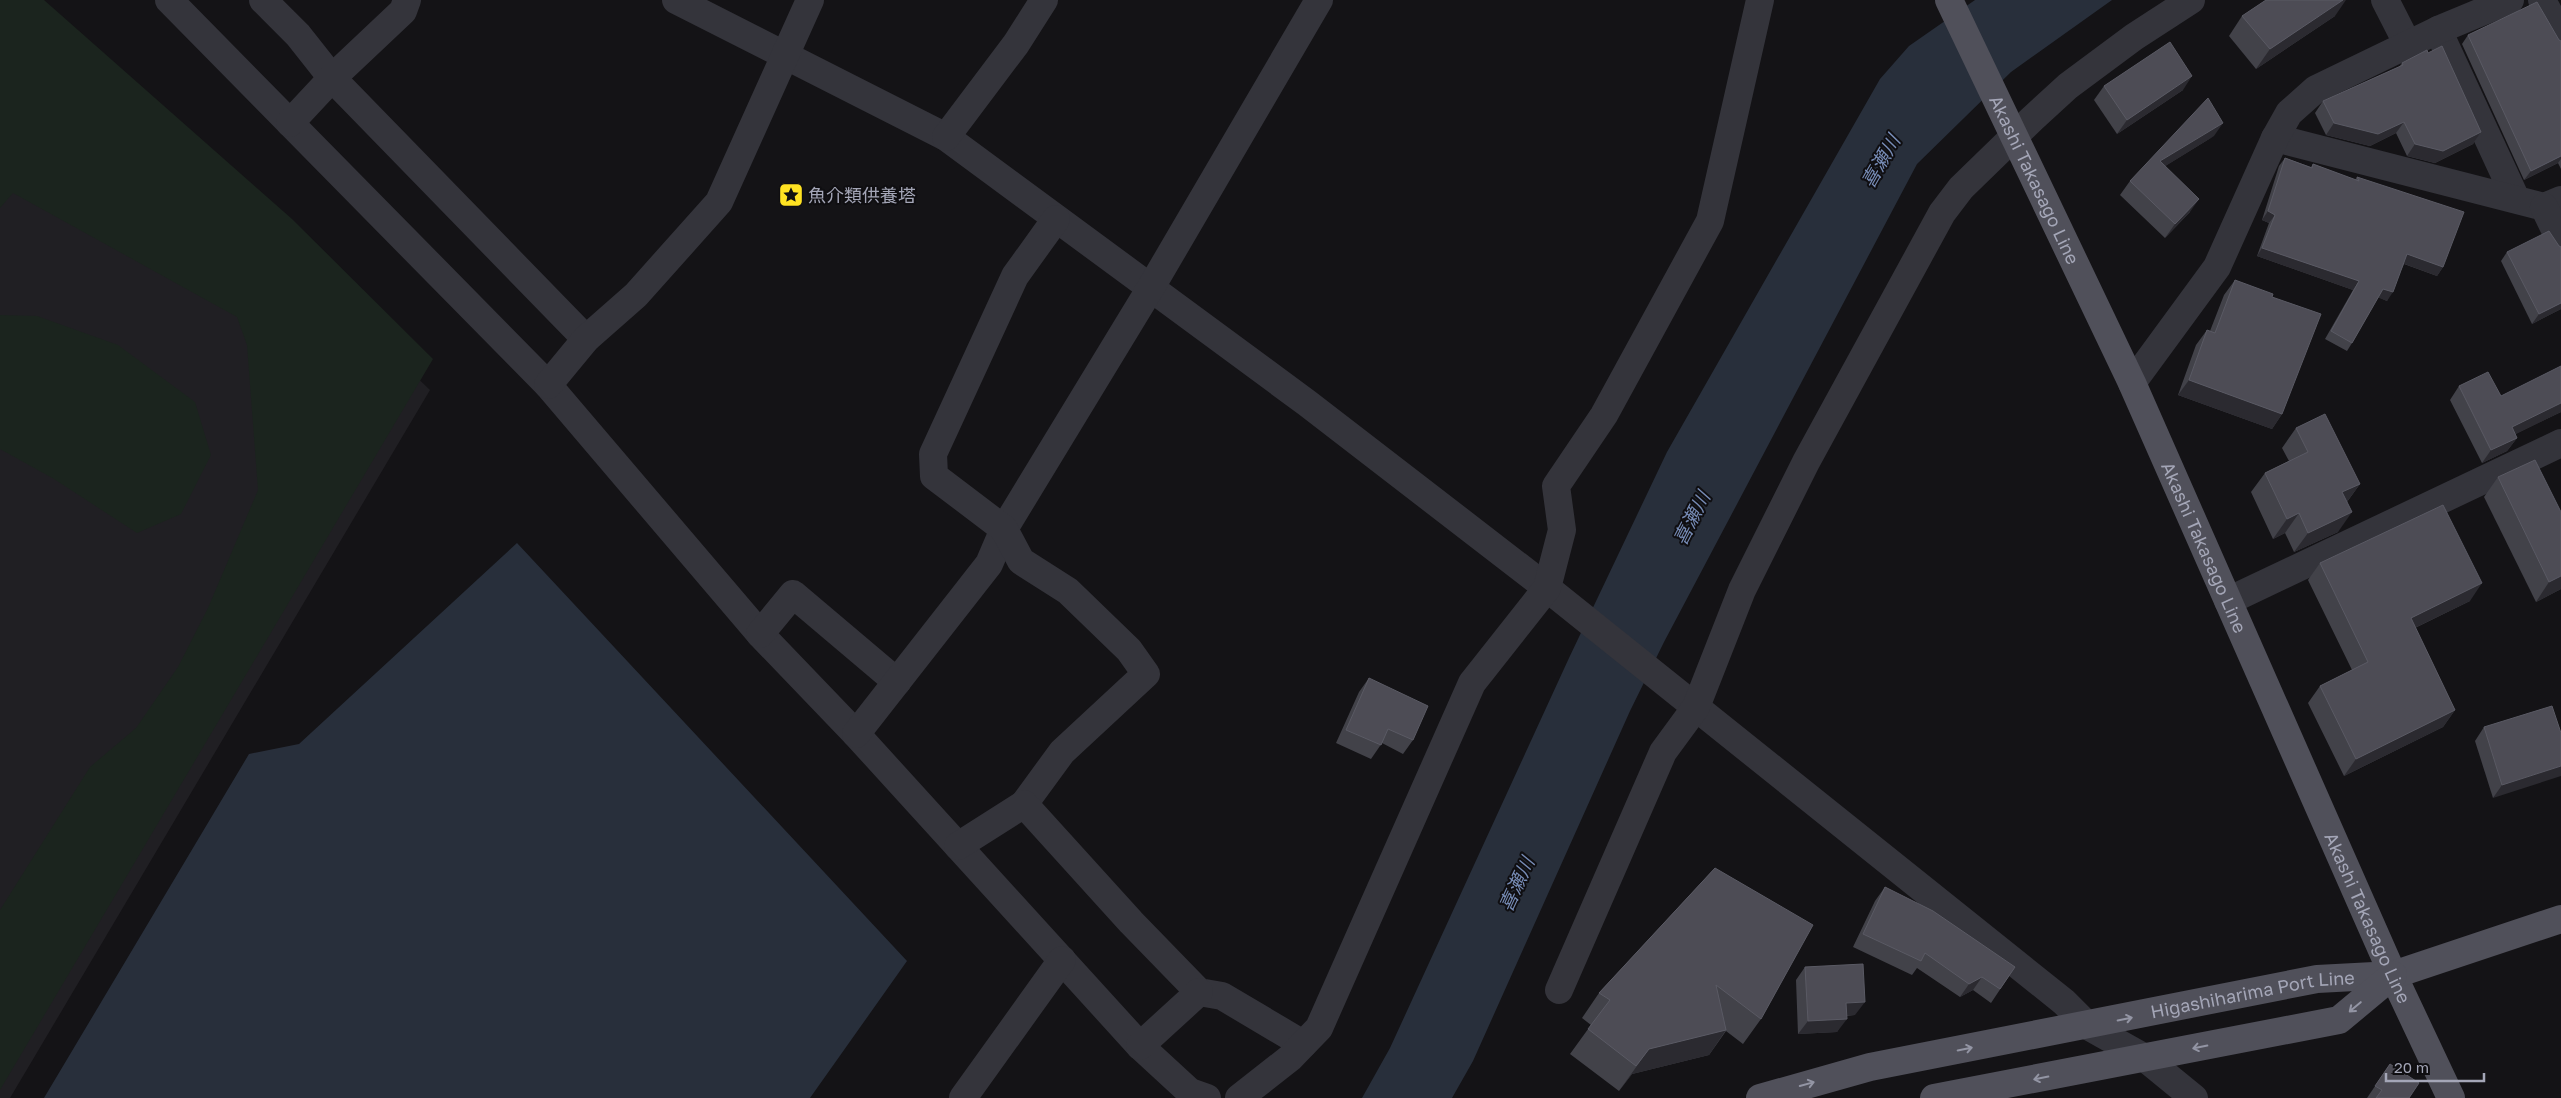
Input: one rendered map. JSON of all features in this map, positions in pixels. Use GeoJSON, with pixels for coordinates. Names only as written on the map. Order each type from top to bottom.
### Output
{"type":"FeatureCollection","features":[{"type":"Feature","properties":{"kind":"main road","name":"Akashi Takasago Line"},"geometry":{"type":"LineString","coordinates":[[1948,0],[2132,383],[2393,976],[2451,1098]]}},
{"type":"Feature","properties":{"kind":"main road"},"geometry":{"type":"LineString","coordinates":[[2393,976],[2561,919]]}},
{"type":"Feature","properties":{"kind":"main road","name":"Higashiharima Port Line"},"geometry":{"type":"LineString","coordinates":[[1760,1098],[1870,1068],[2317,979],[2393,976]]}},
{"type":"Feature","properties":{"kind":"main road","name":"Higashiharima Port Line"},"geometry":{"type":"LineString","coordinates":[[1934,1098],[2339,1020],[2393,976]]}},
{"type":"Feature","properties":{"kind":"street"},"geometry":{"type":"LineString","coordinates":[[169,0],[548,385],[760,634],[856,734],[1140,1046],[1190,1092],[1207,1098]]}},
{"type":"Feature","properties":{"kind":"street"},"geometry":{"type":"LineString","coordinates":[[263,0],[298,35],[332,78],[586,340]]}},
{"type":"Feature","properties":{"kind":"street"},"geometry":{"type":"LineString","coordinates":[[290,123],[332,78],[403,11],[407,0]]}},
{"type":"Feature","properties":{"kind":"street"},"geometry":{"type":"LineString","coordinates":[[676,0],[946,137],[1150,289],[1307,402],[1547,588],[1696,707],[2064,1002],[2088,1026],[2145,1058],[2194,1098]]}},
{"type":"Feature","properties":{"kind":"street"},"geometry":{"type":"LineString","coordinates":[[548,385],[586,340],[636,295],[719,202],[810,0]]}},
{"type":"Feature","properties":{"kind":"street"},"geometry":{"type":"LineString","coordinates":[[946,137],[1016,44],[1044,0]]}},
{"type":"Feature","properties":{"kind":"street"},"geometry":{"type":"LineString","coordinates":[[856,734],[989,564],[1004,529],[1150,289],[1319,0]]}},
{"type":"Feature","properties":{"kind":"street"},"geometry":{"type":"LineString","coordinates":[[1239,1098],[1290,1058],[1319,1028],[1472,683],[1547,588],[1562,530],[1556,486],[1604,414],[1710,221],[1760,0]]}},
{"type":"Feature","properties":{"kind":"street"},"geometry":{"type":"LineString","coordinates":[[1559,990],[1663,752],[1696,707],[1742,590],[1806,462],[1937,222],[1961,188],[2012,131],[2068,86],[2134,38],[2192,0]]}},
{"type":"Feature","properties":{"kind":"street"},"geometry":{"type":"LineString","coordinates":[[2385,0],[2408,44]]}},
{"type":"Feature","properties":{"kind":"street"},"geometry":{"type":"LineString","coordinates":[[2132,383],[2217,267],[2275,138],[2289,113],[2316,89],[2438,30],[2510,0]]}},
{"type":"Feature","properties":{"kind":"street"},"geometry":{"type":"LineString","coordinates":[[2542,0],[2561,36]]}},
{"type":"Feature","properties":{"kind":"street"},"geometry":{"type":"LineString","coordinates":[[2438,30],[2516,199]]}},
{"type":"Feature","properties":{"kind":"street"},"geometry":{"type":"LineString","coordinates":[[2275,138],[2516,199],[2552,203],[2561,242]]}},
{"type":"Feature","properties":{"kind":"street"},"geometry":{"type":"LineString","coordinates":[[958,846],[1024,804],[1062,752],[1146,674],[1129,650],[1068,591],[1021,561],[1004,529],[934,476],[933,454],[1015,276],[1056,219]]}},
{"type":"Feature","properties":{"kind":"street"},"geometry":{"type":"LineString","coordinates":[[2228,601],[2561,443]]}},
{"type":"Feature","properties":{"kind":"street"},"geometry":{"type":"LineString","coordinates":[[760,634],[793,594],[897,682]]}},
{"type":"Feature","properties":{"kind":"street"},"geometry":{"type":"LineString","coordinates":[[1024,804],[1131,922],[1199,992],[1222,996],[1303,1044]]}},
{"type":"Feature","properties":{"kind":"street"},"geometry":{"type":"LineString","coordinates":[[963,1098],[1062,960]]}},
{"type":"Feature","properties":{"kind":"street"},"geometry":{"type":"LineString","coordinates":[[1140,1046],[1199,992]]}},
{"type":"Feature","properties":{"kind":"shaded area"},"geometry":{"type":"Polygon","coordinates":[[[0,0],[9,0],[203,173],[430,390],[10,1098],[0,1098],[0,0]]]}},
{"type":"Feature","properties":{"kind":"shaded area"},"geometry":{"type":"Polygon","coordinates":[[[0,0],[44,0],[292,219],[433,359],[0,1090],[0,910],[90,767],[136,728],[178,667],[208,608],[258,490],[247,345],[237,317],[13,193],[0,208],[0,0]]]}},
{"type":"Feature","properties":{"kind":"shaded area"},"geometry":{"type":"Polygon","coordinates":[[[0,315],[37,316],[118,345],[195,402],[211,455],[181,514],[137,533],[54,479],[0,449],[0,315]]]}},
{"type":"Feature","properties":{"kind":"water","name":"喜瀬川"},"geometry":{"type":"Polygon","coordinates":[[[1975,0],[2112,0],[2011,72],[1917,164],[1664,642],[1630,711],[1473,1061],[1452,1098],[1362,1098],[1390,1048],[1569,658],[1667,452],[1880,79],[1909,46],[1975,0]]]}},
{"type":"Feature","properties":{"kind":"water"},"geometry":{"type":"Polygon","coordinates":[[[517,543],[907,961],[810,1098],[44,1098],[249,754],[299,744],[517,543]]]}},
{"type":"Feature","properties":{"kind":"building"},"geometry":{"type":"Polygon","coordinates":[[[2266,0],[2343,0],[2270,49],[2242,16],[2266,0]]]}},
{"type":"Feature","properties":{"kind":"building"},"geometry":{"type":"Polygon","coordinates":[[[2537,2],[2561,41],[2561,156],[2531,171],[2468,35],[2537,2]]]}},
{"type":"Feature","properties":{"kind":"building"},"geometry":{"type":"Polygon","coordinates":[[[2170,42],[2192,76],[2127,120],[2104,86],[2170,42]]]}},
{"type":"Feature","properties":{"kind":"building"},"geometry":{"type":"Polygon","coordinates":[[[2442,46],[2481,132],[2443,151],[2415,144],[2404,122],[2378,134],[2334,123],[2323,101],[2403,65],[2402,63],[2427,50],[2428,53],[2442,46]]]}},
{"type":"Feature","properties":{"kind":"building"},"geometry":{"type":"Polygon","coordinates":[[[2208,98],[2223,123],[2160,161],[2199,199],[2175,224],[2130,181],[2208,98]]]}},
{"type":"Feature","properties":{"kind":"building"},"geometry":{"type":"Polygon","coordinates":[[[2285,158],[2312,168],[2313,164],[2359,181],[2357,177],[2464,212],[2443,267],[2407,254],[2393,292],[2383,289],[2352,343],[2331,331],[2359,281],[2262,248],[2275,215],[2268,211],[2285,158]]]}},
{"type":"Feature","properties":{"kind":"building"},"geometry":{"type":"Polygon","coordinates":[[[2549,231],[2561,247],[2561,303],[2539,314],[2507,252],[2549,231]]]}},
{"type":"Feature","properties":{"kind":"building"},"geometry":{"type":"Polygon","coordinates":[[[2235,280],[2273,294],[2272,297],[2321,314],[2282,414],[2189,380],[2207,330],[2215,333],[2235,280]]]}},
{"type":"Feature","properties":{"kind":"building"},"geometry":{"type":"Polygon","coordinates":[[[2561,366],[2561,403],[2512,427],[2517,438],[2491,450],[2459,386],[2488,372],[2501,396],[2561,366]]]}},
{"type":"Feature","properties":{"kind":"building"},"geometry":{"type":"Polygon","coordinates":[[[2325,414],[2360,484],[2342,492],[2352,512],[2308,533],[2299,513],[2287,519],[2265,473],[2308,452],[2296,428],[2325,414]]]}},
{"type":"Feature","properties":{"kind":"building"},"geometry":{"type":"Polygon","coordinates":[[[2535,460],[2561,512],[2561,576],[2549,582],[2498,477],[2535,460]]]}},
{"type":"Feature","properties":{"kind":"building"},"geometry":{"type":"Polygon","coordinates":[[[2443,505],[2482,583],[2411,618],[2455,710],[2356,759],[2320,686],[2368,662],[2320,563],[2443,505]]]}},
{"type":"Feature","properties":{"kind":"building"},"geometry":{"type":"Polygon","coordinates":[[[1369,678],[1428,706],[1413,740],[1388,729],[1381,745],[1346,730],[1369,678]]]}},
{"type":"Feature","properties":{"kind":"building"},"geometry":{"type":"Polygon","coordinates":[[[2552,706],[2561,733],[2561,766],[2502,785],[2484,727],[2552,706]]]}},
{"type":"Feature","properties":{"kind":"building"},"geometry":{"type":"Polygon","coordinates":[[[1715,868],[1813,925],[1761,1019],[1716,985],[1726,1030],[1649,1049],[1636,1066],[1588,1029],[1610,1000],[1599,993],[1715,868]]]}},
{"type":"Feature","properties":{"kind":"building"},"geometry":{"type":"Polygon","coordinates":[[[1885,887],[1933,911],[2015,967],[2000,989],[1982,977],[1969,984],[1925,953],[1921,961],[1863,934],[1885,887]]]}},
{"type":"Feature","properties":{"kind":"building"},"geometry":{"type":"Polygon","coordinates":[[[1863,964],[1865,1002],[1846,1003],[1847,1019],[1808,1021],[1805,967],[1863,964]]]}},
{"type":"Feature","properties":{"kind":"building"},"geometry":{"type":"Polygon","coordinates":[[[2390,1064],[2419,1083],[2409,1098],[2376,1098],[2382,1090],[2375,1086],[2390,1064]]]}},
{"type":"Feature","properties":{"kind":"place","name":"魚介類供養塔"},"geometry":{"type":"Point","coordinates":[791,195]}}]}
